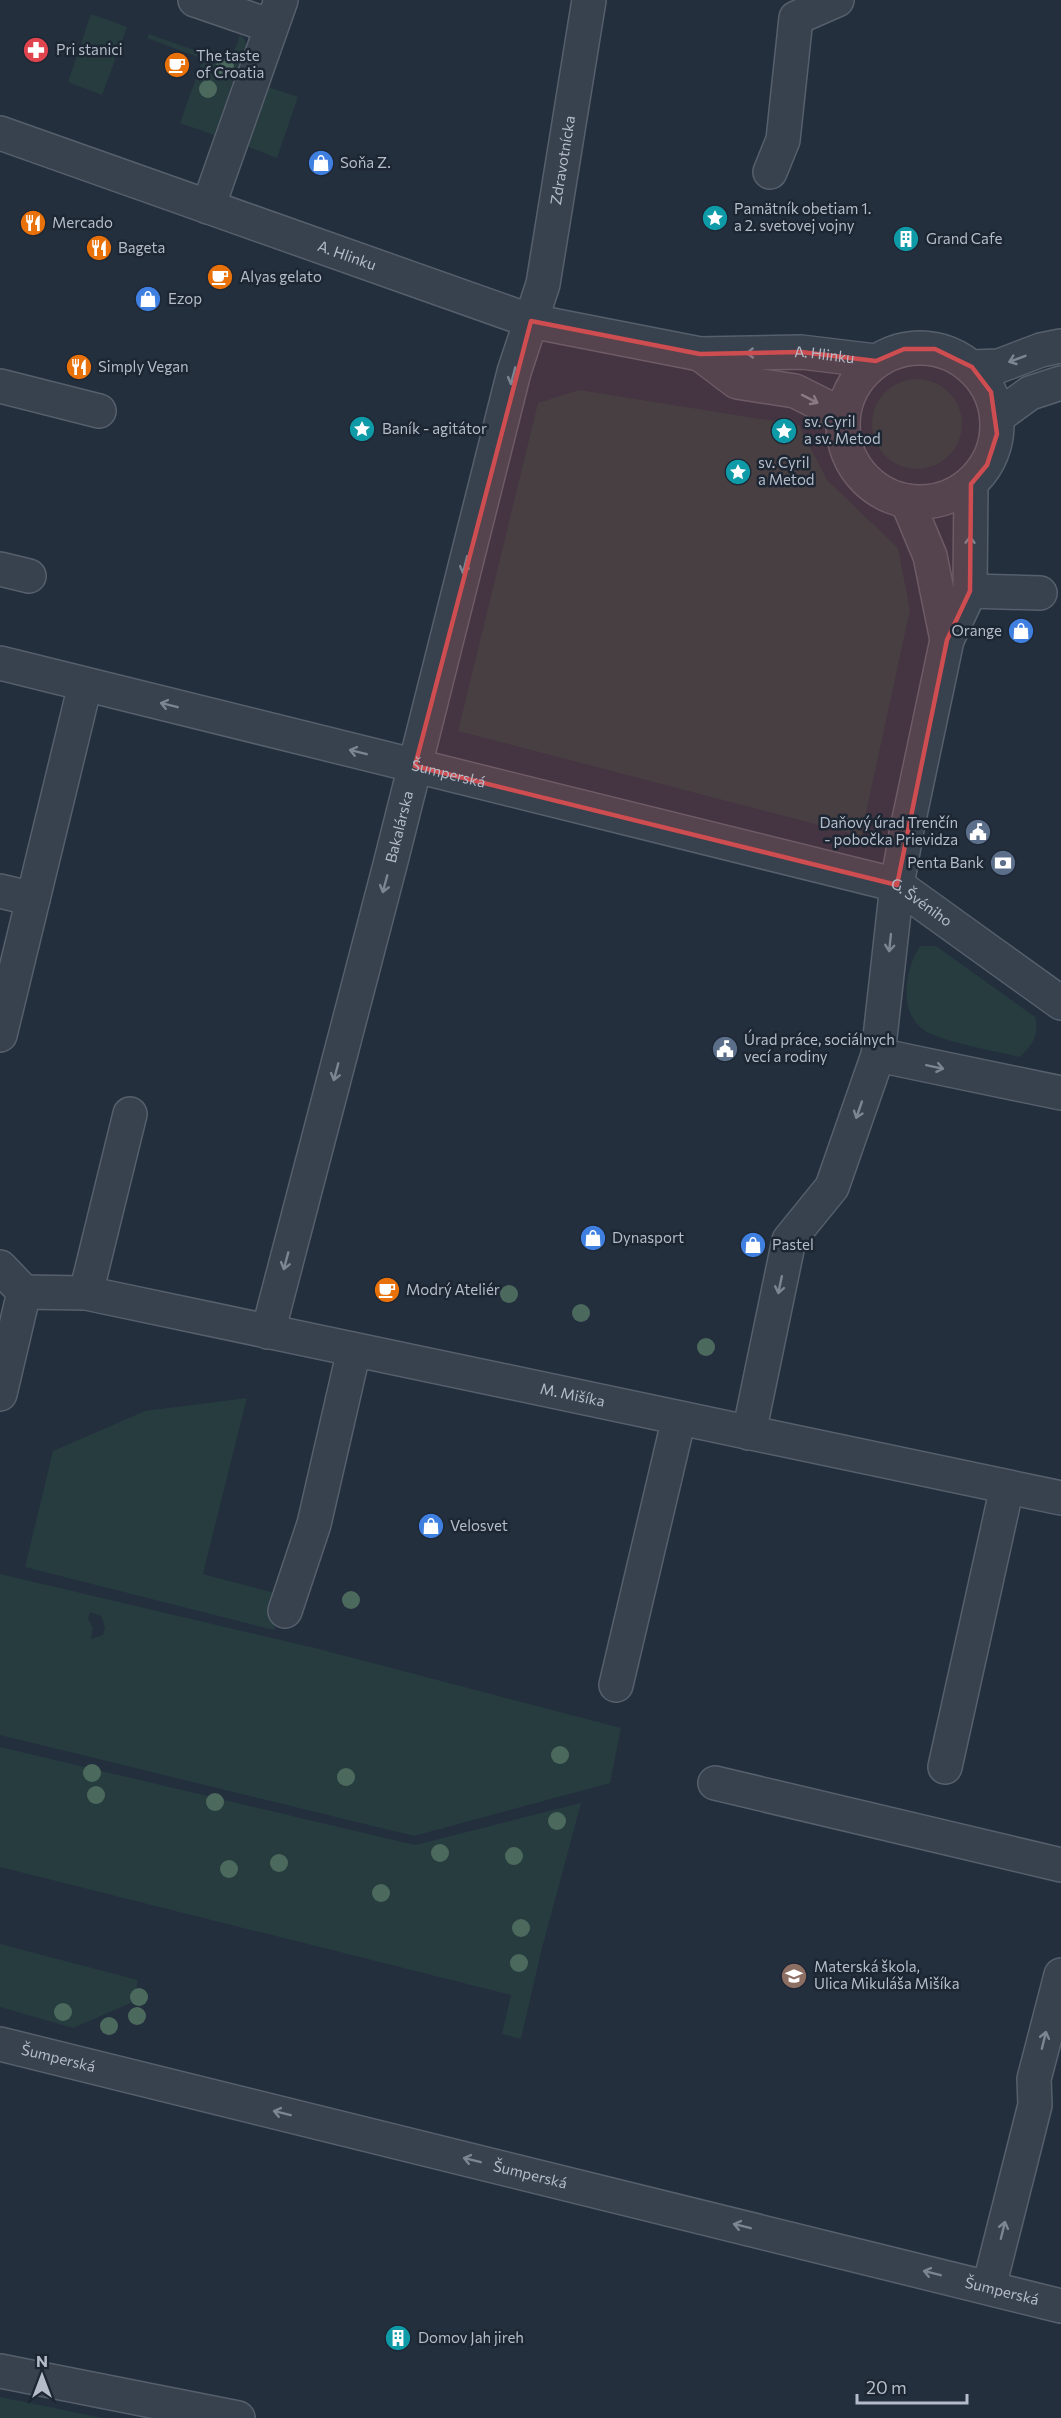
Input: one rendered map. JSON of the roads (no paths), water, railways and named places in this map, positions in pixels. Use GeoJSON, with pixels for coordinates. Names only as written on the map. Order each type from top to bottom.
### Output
{"type":"FeatureCollection","features":[{"type":"Feature","properties":{"kind":"street"},"geometry":{"type":"LineString","coordinates":[[195,0],[276,13],[208,207]]}},
{"type":"Feature","properties":{"kind":"street","name":"Zdravotnícka"},"geometry":{"type":"LineString","coordinates":[[531,321],[543,284],[589,0]]}},
{"type":"Feature","properties":{"kind":"street"},"geometry":{"type":"LineString","coordinates":[[770,172],[783,140],[796,18],[837,0]]}},
{"type":"Feature","properties":{"kind":"street","name":"A. Hlinku"},"geometry":{"type":"LineString","coordinates":[[0,133],[531,321],[700,354],[801,352],[876,361]]}},
{"type":"Feature","properties":{"kind":"street","name":"Bakalárska"},"geometry":{"type":"LineString","coordinates":[[268,1332],[415,766],[514,372],[531,321]]}},
{"type":"Feature","properties":{"kind":"street"},"geometry":{"type":"LineString","coordinates":[[972,367],[999,366],[1041,350],[1061,346]]}},
{"type":"Feature","properties":{"kind":"street","name":"A. Hlinku"},"geometry":{"type":"LineString","coordinates":[[925,348],[955,356],[972,367],[991,392],[998,417],[994,450],[987,465],[971,484],[941,500],[907,501],[876,489],[858,471],[844,441],[843,415],[855,384],[876,361],[904,349],[925,348]]}},
{"type":"Feature","properties":{"kind":"street","name":"A. Hlinku"},"geometry":{"type":"LineString","coordinates":[[700,354],[737,382],[795,391],[843,415]]}},
{"type":"Feature","properties":{"kind":"street"},"geometry":{"type":"LineString","coordinates":[[998,417],[1030,393],[1061,383]]}},
{"type":"Feature","properties":{"kind":"street"},"geometry":{"type":"LineString","coordinates":[[0,386],[99,411]]}},
{"type":"Feature","properties":{"kind":"street","name":"G. Švéniho"},"geometry":{"type":"LineString","coordinates":[[971,484],[970,591],[946,640],[897,885],[1061,1003]]}},
{"type":"Feature","properties":{"kind":"street","name":"G. Švéniho"},"geometry":{"type":"LineString","coordinates":[[907,501],[930,556],[946,640]]}},
{"type":"Feature","properties":{"kind":"street"},"geometry":{"type":"LineString","coordinates":[[970,591],[1040,592]]}},
{"type":"Feature","properties":{"kind":"street","name":"Šumperská"},"geometry":{"type":"LineString","coordinates":[[0,663],[897,885]]}},
{"type":"Feature","properties":{"kind":"street"},"geometry":{"type":"LineString","coordinates":[[0,1035],[85,685]]}},
{"type":"Feature","properties":{"kind":"street"},"geometry":{"type":"LineString","coordinates":[[749,1433],[789,1240],[832,1187],[878,1055],[897,885]]}},
{"type":"Feature","properties":{"kind":"street"},"geometry":{"type":"LineString","coordinates":[[0,891],[33,899]]}},
{"type":"Feature","properties":{"kind":"street"},"geometry":{"type":"LineString","coordinates":[[878,1055],[1061,1093]]}},
{"type":"Feature","properties":{"kind":"street"},"geometry":{"type":"LineString","coordinates":[[86,1293],[130,1114]]}},
{"type":"Feature","properties":{"kind":"street"},"geometry":{"type":"LineString","coordinates":[[0,1267],[24,1292],[0,1394]]}},
{"type":"Feature","properties":{"kind":"street","name":"M. Mišíka"},"geometry":{"type":"LineString","coordinates":[[24,1292],[86,1293],[1061,1498]]}},
{"type":"Feature","properties":{"kind":"street"},"geometry":{"type":"LineString","coordinates":[[285,1611],[314,1524],[354,1350]]}},
{"type":"Feature","properties":{"kind":"street"},"geometry":{"type":"LineString","coordinates":[[616,1685],[679,1418]]}},
{"type":"Feature","properties":{"kind":"street"},"geometry":{"type":"LineString","coordinates":[[945,1767],[1007,1487]]}},
{"type":"Feature","properties":{"kind":"street"},"geometry":{"type":"LineString","coordinates":[[715,1783],[1061,1865]]}},
{"type":"Feature","properties":{"kind":"street"},"geometry":{"type":"LineString","coordinates":[[989,2287],[1035,2105],[1034,2079],[1061,1975]]}},
{"type":"Feature","properties":{"kind":"street","name":"Šumperská"},"geometry":{"type":"LineString","coordinates":[[0,2044],[1061,2306]]}},
{"type":"Feature","properties":{"kind":"street"},"geometry":{"type":"LineString","coordinates":[[0,2371],[238,2418]]}},
{"type":"Feature","properties":{"kind":"place","name":"Pri stanici"},"geometry":{"type":"Point","coordinates":[36,50]}},
{"type":"Feature","properties":{"kind":"place","name":"The taste of Croatia"},"geometry":{"type":"Point","coordinates":[177,65]}},
{"type":"Feature","properties":{"kind":"place","name":"Soňa Z."},"geometry":{"type":"Point","coordinates":[321,163]}},
{"type":"Feature","properties":{"kind":"place","name":"Pamätník obetiam 1. a 2. svetovej vojny"},"geometry":{"type":"Point","coordinates":[715,218]}},
{"type":"Feature","properties":{"kind":"place","name":"Mercado"},"geometry":{"type":"Point","coordinates":[33,223]}},
{"type":"Feature","properties":{"kind":"place","name":"Grand Cafe"},"geometry":{"type":"Point","coordinates":[906,239]}},
{"type":"Feature","properties":{"kind":"place","name":"Bageta"},"geometry":{"type":"Point","coordinates":[99,248]}},
{"type":"Feature","properties":{"kind":"place","name":"Alyas gelato"},"geometry":{"type":"Point","coordinates":[220,277]}},
{"type":"Feature","properties":{"kind":"place","name":"Ezop"},"geometry":{"type":"Point","coordinates":[148,299]}},
{"type":"Feature","properties":{"kind":"place","name":"Simply Vegan"},"geometry":{"type":"Point","coordinates":[79,367]}},
{"type":"Feature","properties":{"kind":"place","name":"Baník - agitátor"},"geometry":{"type":"Point","coordinates":[362,429]}},
{"type":"Feature","properties":{"kind":"place","name":"sv. Cyril a sv. Metod"},"geometry":{"type":"Point","coordinates":[784,431]}},
{"type":"Feature","properties":{"kind":"place","name":"sv. Cyril a Metod"},"geometry":{"type":"Point","coordinates":[738,472]}},
{"type":"Feature","properties":{"kind":"place","name":"Orange"},"geometry":{"type":"Point","coordinates":[1021,631]}},
{"type":"Feature","properties":{"kind":"place","name":"Daňový úrad Trenčín - pobočka Prievidza"},"geometry":{"type":"Point","coordinates":[978,832]}},
{"type":"Feature","properties":{"kind":"place","name":"Penta Bank"},"geometry":{"type":"Point","coordinates":[1003,863]}},
{"type":"Feature","properties":{"kind":"place","name":"Úrad práce, sociálnych vecí a rodiny"},"geometry":{"type":"Point","coordinates":[725,1049]}},
{"type":"Feature","properties":{"kind":"place","name":"Dynasport"},"geometry":{"type":"Point","coordinates":[593,1238]}},
{"type":"Feature","properties":{"kind":"place","name":"Pastel"},"geometry":{"type":"Point","coordinates":[753,1245]}},
{"type":"Feature","properties":{"kind":"place","name":"Modrý Ateliér"},"geometry":{"type":"Point","coordinates":[387,1290]}},
{"type":"Feature","properties":{"kind":"place","name":"Velosvet"},"geometry":{"type":"Point","coordinates":[431,1526]}},
{"type":"Feature","properties":{"kind":"place","name":"Materská škola, Ulica Mikuláša Mišíka"},"geometry":{"type":"Point","coordinates":[794,1976]}},
{"type":"Feature","properties":{"kind":"place","name":"Domov Jah jireh"},"geometry":{"type":"Point","coordinates":[398,2338]}}]}
